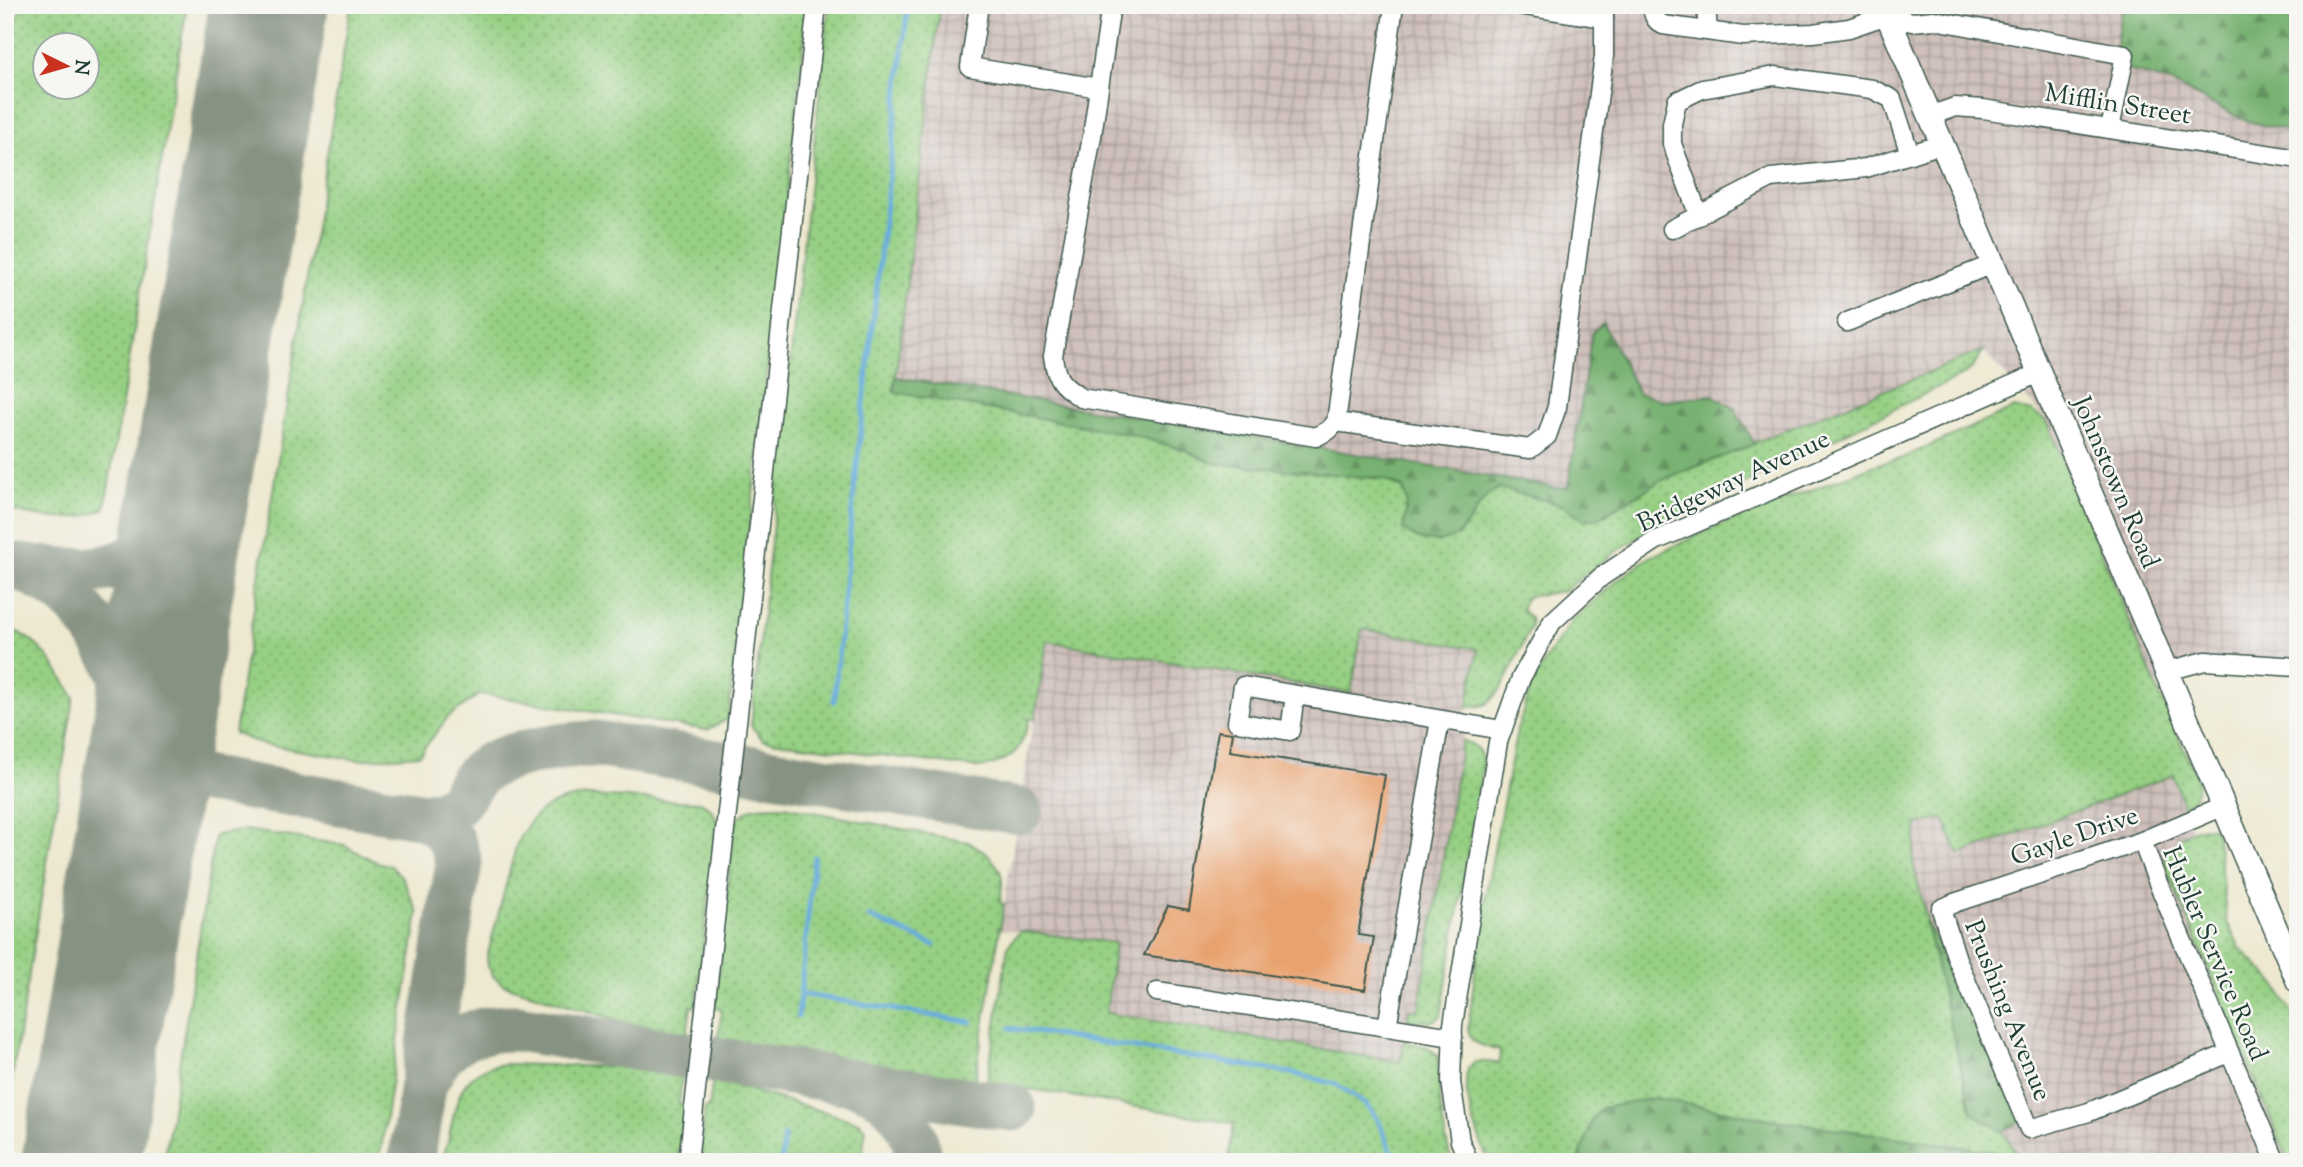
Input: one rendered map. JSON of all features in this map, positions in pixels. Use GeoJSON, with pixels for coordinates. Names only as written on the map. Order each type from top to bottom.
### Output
{"type":"FeatureCollection","features":[{"type":"Feature","properties":{"kind":"main road","name":"Johnstown Road"},"geometry":{"type":"LineString","coordinates":[[1885,10],[2298,981]]}},
{"type":"Feature","properties":{"kind":"street"},"geometry":{"type":"LineString","coordinates":[[688,1162],[817,5]]}},
{"type":"Feature","properties":{"kind":"street"},"geometry":{"type":"LineString","coordinates":[[979,5],[970,67],[1099,88]]}},
{"type":"Feature","properties":{"kind":"street"},"geometry":{"type":"LineString","coordinates":[[1111,5],[1092,136],[1053,356],[1056,376],[1081,398],[1316,438],[1336,422],[1394,5]]}},
{"type":"Feature","properties":{"kind":"street"},"geometry":{"type":"LineString","coordinates":[[1336,422],[1530,449],[1547,436],[1559,394],[1604,56],[1604,12],[1519,5]]}},
{"type":"Feature","properties":{"kind":"street"},"geometry":{"type":"LineString","coordinates":[[1652,5],[1653,15],[1662,25],[1743,36],[1813,33],[1849,28],[1885,10],[1912,22],[1934,20],[2125,55],[2110,129]]}},
{"type":"Feature","properties":{"kind":"street"},"geometry":{"type":"LineString","coordinates":[[1706,5],[1708,31]]}},
{"type":"Feature","properties":{"kind":"street"},"geometry":{"type":"LineString","coordinates":[[1699,216],[1672,144],[1672,124],[1677,101],[1702,89],[1775,76],[1872,89],[1892,99],[1910,154]]}},
{"type":"Feature","properties":{"kind":"street"},"geometry":{"type":"LineString","coordinates":[[1892,99],[1918,87]]}},
{"type":"Feature","properties":{"kind":"street","name":"Mifflin Street"},"geometry":{"type":"LineString","coordinates":[[1930,116],[1955,107],[1983,109],[2298,159]]}},
{"type":"Feature","properties":{"kind":"street"},"geometry":{"type":"LineString","coordinates":[[1672,229],[1771,178],[1866,168],[1942,144]]}},
{"type":"Feature","properties":{"kind":"street"},"geometry":{"type":"LineString","coordinates":[[1847,322],[1993,264]]}},
{"type":"Feature","properties":{"kind":"street","name":"Bridgeway Avenue"},"geometry":{"type":"LineString","coordinates":[[1469,1162],[1460,1141],[1451,1082],[1452,1037],[1498,741],[1521,678],[1552,622],[1601,577],[1655,541],[2039,373]]}},
{"type":"Feature","properties":{"kind":"street"},"geometry":{"type":"LineString","coordinates":[[2167,671],[2205,661],[2298,667]]}},
{"type":"Feature","properties":{"kind":"street"},"geometry":{"type":"LineString","coordinates":[[1295,695],[1502,730]]}},
{"type":"Feature","properties":{"kind":"street"},"geometry":{"type":"LineString","coordinates":[[1387,1027],[1440,720]]}},
{"type":"Feature","properties":{"kind":"street","name":"Gayle Drive"},"geometry":{"type":"LineString","coordinates":[[1941,909],[2142,841],[2224,806]]}},
{"type":"Feature","properties":{"kind":"street","name":"Hubler Service Road"},"geometry":{"type":"LineString","coordinates":[[2142,841],[2276,1162]]}},
{"type":"Feature","properties":{"kind":"street","name":"Prushing Avenue"},"geometry":{"type":"LineString","coordinates":[[1941,909],[1957,959],[2029,1129],[2089,1112],[2229,1052]]}},
{"type":"Feature","properties":{"kind":"street"},"geometry":{"type":"LineString","coordinates":[[1157,992],[1452,1037]]}},
{"type":"Feature","properties":{"kind":"shaded area"},"geometry":{"type":"Polygon","coordinates":[[[940,5],[2122,5],[2114,57],[2120,67],[2172,83],[2246,121],[2298,133],[2298,675],[2205,669],[2156,686],[2047,421],[1984,351],[1755,444],[1734,408],[1712,395],[1664,401],[1638,393],[1603,323],[1592,333],[1568,487],[1558,488],[896,377],[940,5]]]}},
{"type":"Feature","properties":{"kind":"shaded area"},"geometry":{"type":"Polygon","coordinates":[[[1362,629],[1479,649],[1467,708],[1419,1011],[1409,1010],[1400,1062],[1105,1013],[1115,943],[1000,929],[1046,641],[1351,693],[1362,629]]]}},
{"type":"Feature","properties":{"kind":"shaded area"},"geometry":{"type":"Polygon","coordinates":[[[2173,775],[2191,830],[2179,838],[2166,867],[2287,1158],[2278,1162],[2021,1162],[2003,1131],[2023,1119],[1949,961],[1925,921],[1913,862],[1917,825],[1943,818],[1959,855],[2173,775]]]}},
{"type":"Feature","properties":{"kind":"green space"},"geometry":{"type":"Polygon","coordinates":[[[21,5],[187,5],[105,508],[82,517],[56,518],[29,515],[5,508],[5,65],[21,5]]]}},
{"type":"Feature","properties":{"kind":"green space"},"geometry":{"type":"Polygon","coordinates":[[[351,5],[808,5],[728,719],[707,730],[480,694],[448,717],[419,755],[358,760],[261,744],[234,733],[351,5]]]}},
{"type":"Feature","properties":{"kind":"green space"},"geometry":{"type":"Polygon","coordinates":[[[829,5],[940,5],[894,392],[1129,434],[1185,450],[1213,463],[1384,479],[1403,488],[1407,504],[1458,536],[1489,493],[1500,488],[1566,506],[1582,519],[1597,519],[1662,480],[1984,350],[1973,367],[1961,376],[1652,529],[1563,591],[1527,597],[1521,609],[1530,618],[1531,626],[1500,689],[1483,705],[1467,708],[1478,649],[1362,629],[1351,693],[1047,641],[1035,719],[1029,719],[1019,747],[1007,759],[999,762],[979,768],[763,740],[751,726],[829,5]]]}},
{"type":"Feature","properties":{"kind":"green space"},"geometry":{"type":"Polygon","coordinates":[[[2122,5],[2298,5],[2298,133],[2246,121],[2172,83],[2120,67],[2114,57],[2122,5]]]}},
{"type":"Feature","properties":{"kind":"green space"},"geometry":{"type":"Polygon","coordinates":[[[1603,323],[1638,393],[1664,401],[1712,395],[1734,408],[1755,444],[1662,480],[1597,519],[1582,519],[1565,506],[1500,488],[1482,502],[1456,536],[1446,540],[1421,539],[1403,530],[1407,504],[1403,488],[1384,479],[1213,463],[1185,450],[1129,434],[894,392],[896,377],[1558,488],[1568,487],[1592,333],[1603,323]]]}},
{"type":"Feature","properties":{"kind":"green space"},"geometry":{"type":"Polygon","coordinates":[[[2014,408],[2032,412],[2047,421],[2156,686],[2198,780],[2195,796],[2184,808],[2173,775],[1959,855],[1943,818],[1917,825],[1913,862],[1972,1113],[2003,1131],[2017,1155],[1769,1119],[1655,1098],[1592,1120],[1578,1162],[1490,1162],[1470,1109],[1466,1079],[1469,1068],[1476,1062],[1499,1063],[1500,1050],[1475,1042],[1468,1028],[1484,903],[1517,730],[1531,687],[1549,654],[1573,620],[1620,578],[1650,557],[1718,526],[1878,464],[1900,459],[2014,408]]]}},
{"type":"Feature","properties":{"kind":"green space"},"geometry":{"type":"Polygon","coordinates":[[[5,627],[28,638],[46,655],[74,697],[5,1121],[5,627]]]}},
{"type":"Feature","properties":{"kind":"green space"},"geometry":{"type":"Polygon","coordinates":[[[1462,740],[1477,748],[1483,764],[1441,1016],[1431,1022],[1407,1020],[1409,1009],[1419,1010],[1462,740]]]}},
{"type":"Feature","properties":{"kind":"green space"},"geometry":{"type":"Polygon","coordinates":[[[590,796],[700,802],[711,810],[716,818],[696,1007],[691,1006],[687,1035],[643,1028],[504,985],[493,976],[488,966],[487,957],[517,843],[524,831],[546,807],[565,799],[590,796]]]}},
{"type":"Feature","properties":{"kind":"green space"},"geometry":{"type":"Polygon","coordinates":[[[784,806],[968,842],[983,851],[996,864],[1002,881],[1000,903],[1004,904],[975,1080],[718,1040],[722,1010],[715,1008],[735,823],[751,809],[784,806]]]}},
{"type":"Feature","properties":{"kind":"green space"},"geometry":{"type":"Polygon","coordinates":[[[2203,827],[2214,828],[2217,837],[2227,922],[2240,948],[2275,983],[2298,1023],[2298,1162],[2289,1162],[2166,867],[2165,856],[2177,841],[2191,831],[2203,827]]]}},
{"type":"Feature","properties":{"kind":"green space"},"geometry":{"type":"Polygon","coordinates":[[[246,830],[344,845],[374,861],[391,866],[402,877],[418,913],[379,1162],[164,1162],[215,835],[246,830]]]}},
{"type":"Feature","properties":{"kind":"green space"},"geometry":{"type":"Polygon","coordinates":[[[1925,921],[1949,961],[2024,1119],[2003,1131],[1972,1113],[1925,921]]]}},
{"type":"Feature","properties":{"kind":"green space"},"geometry":{"type":"Polygon","coordinates":[[[1020,931],[1115,943],[1106,1013],[1400,1062],[1404,1041],[1428,1047],[1438,1056],[1441,1109],[1452,1162],[1228,1162],[1234,1123],[987,1082],[1008,946],[1020,931]]]}},
{"type":"Feature","properties":{"kind":"green space"},"geometry":{"type":"Polygon","coordinates":[[[505,1064],[627,1067],[682,1075],[679,1104],[684,1106],[678,1162],[442,1162],[463,1088],[478,1072],[505,1064]]]}},
{"type":"Feature","properties":{"kind":"green space"},"geometry":{"type":"Polygon","coordinates":[[[713,1079],[858,1122],[866,1129],[861,1162],[699,1162],[705,1108],[709,1108],[713,1079]]]}},
{"type":"Feature","properties":{"kind":"green space"},"geometry":{"type":"Polygon","coordinates":[[[1655,1098],[1769,1119],[2017,1155],[2021,1162],[1578,1162],[1592,1120],[1602,1108],[1655,1098]]]}},
{"type":"Feature","properties":{"kind":"building"},"geometry":{"type":"Polygon","coordinates":[[[1218,731],[1233,733],[1230,751],[1385,775],[1358,935],[1374,937],[1365,990],[1144,955],[1168,906],[1189,910],[1218,731]]]}},
{"type":"Feature","properties":{"kind":"waterway"},"geometry":{"type":"LineString","coordinates":[[834,701],[852,511],[908,5]]}},
{"type":"Feature","properties":{"kind":"waterway"},"geometry":{"type":"LineString","coordinates":[[798,1017],[814,857]]}},
{"type":"Feature","properties":{"kind":"waterway"},"geometry":{"type":"LineString","coordinates":[[869,917],[934,945]]}},
{"type":"Feature","properties":{"kind":"waterway"},"geometry":{"type":"LineString","coordinates":[[800,994],[971,1022]]}},
{"type":"Feature","properties":{"kind":"waterway"},"geometry":{"type":"LineString","coordinates":[[1010,1028],[1291,1073],[1336,1084],[1366,1105],[1378,1120],[1391,1151],[1398,1156],[1422,1162]]}},
{"type":"Feature","properties":{"kind":"waterway"},"geometry":{"type":"LineString","coordinates":[[781,1162],[784,1135]]}},
{"type":"Feature","properties":{"kind":"taxiway"},"geometry":{"type":"LineString","coordinates":[[27,567],[82,571],[127,562],[163,535],[178,514],[191,487]]}},
{"type":"Feature","properties":{"kind":"taxiway"},"geometry":{"type":"LineString","coordinates":[[16,566],[62,591],[89,619],[113,657],[162,758],[169,768],[186,776]]}},
{"type":"Feature","properties":{"kind":"taxiway"},"geometry":{"type":"LineString","coordinates":[[133,718],[137,756],[137,815]]}},
{"type":"Feature","properties":{"kind":"taxiway"},"geometry":{"type":"LineString","coordinates":[[202,779],[424,816],[439,813],[457,803],[477,776],[496,763],[539,750],[596,744],[1019,811]]}},
{"type":"Feature","properties":{"kind":"taxiway"},"geometry":{"type":"LineString","coordinates":[[411,1162],[459,863],[447,835],[424,816]]}},
{"type":"Feature","properties":{"kind":"taxiway"},"geometry":{"type":"LineString","coordinates":[[422,1089],[438,1060],[458,1041],[484,1031],[517,1028],[1013,1108]]}},
{"type":"Feature","properties":{"kind":"taxiway"},"geometry":{"type":"LineString","coordinates":[[860,1084],[883,1096],[901,1114],[913,1136],[918,1162]]}},
{"type":"Feature","properties":{"kind":"runway"},"geometry":{"type":"LineString","coordinates":[[81,1162],[269,5]]}}]}
